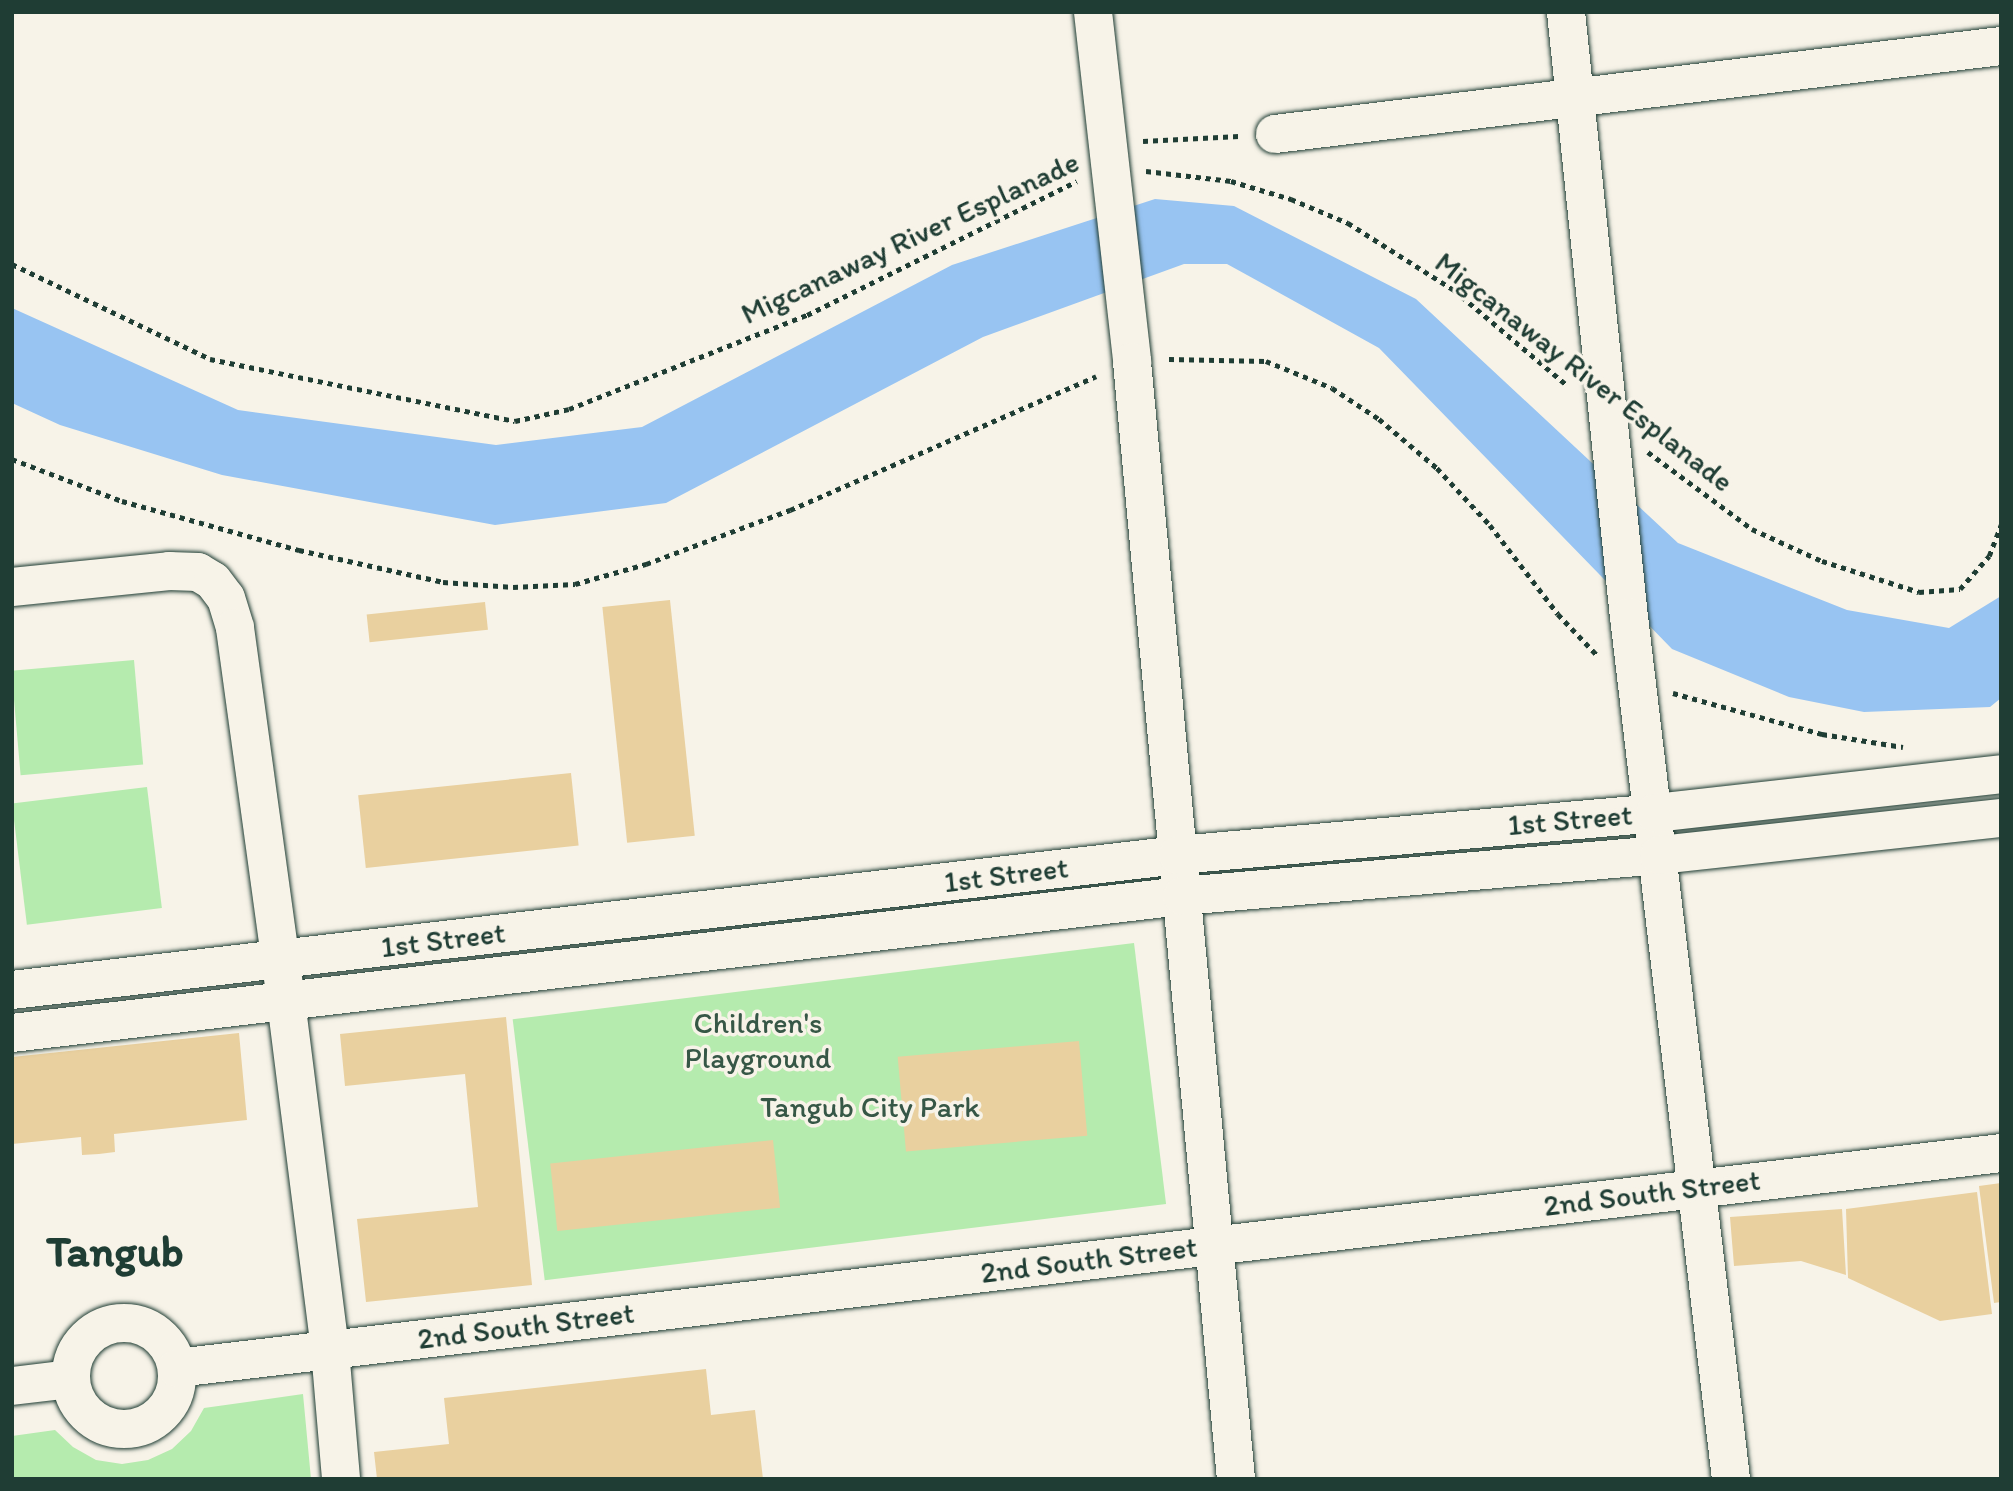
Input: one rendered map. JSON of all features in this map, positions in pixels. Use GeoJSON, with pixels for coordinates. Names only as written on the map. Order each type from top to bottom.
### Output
{"type":"FeatureCollection","features":[{"type":"Feature","properties":{"kind":"street"},"geometry":{"type":"LineString","coordinates":[[1093,12],[1131,353],[1236,1479]]}},
{"type":"Feature","properties":{"kind":"street"},"geometry":{"type":"LineString","coordinates":[[1566,12],[1629,617],[1655,813],[1731,1479]]}},
{"type":"Feature","properties":{"kind":"street"},"geometry":{"type":"LineString","coordinates":[[1275,134],[1576,100],[2001,46]]}},
{"type":"Feature","properties":{"kind":"street"},"geometry":{"type":"LineString","coordinates":[[12,587],[169,571],[198,572],[213,581],[226,598],[235,628],[281,959],[330,1350],[341,1479]]}},
{"type":"Feature","properties":{"kind":"street","name":"1st Street"},"geometry":{"type":"LineString","coordinates":[[12,990],[1178,855],[1655,813],[2001,774]]}},
{"type":"Feature","properties":{"kind":"street","name":"1st Street"},"geometry":{"type":"LineString","coordinates":[[12,1033],[1182,896],[1659,855],[2001,818]]}},
{"type":"Feature","properties":{"kind":"street","name":"2nd South Street"},"geometry":{"type":"LineString","coordinates":[[177,1368],[2001,1153]]}},
{"type":"Feature","properties":{"kind":"street"},"geometry":{"type":"LineString","coordinates":[[110,1324],[146,1326],[172,1350],[177,1368],[177,1385],[160,1416],[129,1430],[96,1422],[82,1411],[70,1379],[80,1345],[110,1324]]}},
{"type":"Feature","properties":{"kind":"street"},"geometry":{"type":"LineString","coordinates":[[12,1386],[70,1379]]}},
{"type":"Feature","properties":{"kind":"path"},"geometry":{"type":"LineString","coordinates":[[1109,164],[1275,134]]}},
{"type":"Feature","properties":{"kind":"path","name":"Migcanaway River Esplanade"},"geometry":{"type":"LineString","coordinates":[[12,264],[210,359],[516,421],[569,409],[807,315],[1109,164],[1231,181],[1292,199],[1348,223],[1454,290],[1611,436],[1752,529],[1822,561],[1919,592],[1960,589],[1989,556],[2001,524]]}},
{"type":"Feature","properties":{"kind":"path"},"geometry":{"type":"LineString","coordinates":[[12,459],[122,501],[325,556],[443,582],[513,587],[575,584],[646,564],[790,510],[1131,353],[1266,361],[1332,388],[1380,419],[1437,468],[1490,525],[1587,646],[1611,667],[1637,681],[1731,712],[1822,734],[1915,747]]}},
{"type":"Feature","properties":{"kind":"green space"},"geometry":{"type":"Polygon","coordinates":[[[134,660],[143,765],[21,775],[12,671],[134,660]]]}},
{"type":"Feature","properties":{"kind":"green space"},"geometry":{"type":"Polygon","coordinates":[[[147,787],[162,908],[27,925],[12,804],[147,787]]]}},
{"type":"Feature","properties":{"kind":"green space","name":"Tangub City Park"},"geometry":{"type":"Polygon","coordinates":[[[1134,943],[1166,1204],[545,1280],[513,1019],[1134,943]]]}},
{"type":"Feature","properties":{"kind":"green space"},"geometry":{"type":"Polygon","coordinates":[[[303,1394],[311,1479],[12,1479],[12,1436],[55,1430],[73,1447],[96,1460],[122,1464],[148,1460],[172,1449],[191,1431],[204,1408],[303,1394]]]}},
{"type":"Feature","properties":{"kind":"water"},"geometry":{"type":"Polygon","coordinates":[[[1155,199],[1234,206],[1416,299],[1678,543],[1847,610],[1949,628],[2001,596],[2001,698],[1990,707],[1864,712],[1789,697],[1672,649],[1379,348],[1227,264],[1184,264],[983,337],[666,503],[495,525],[222,475],[60,425],[12,403],[12,308],[238,410],[496,445],[642,427],[952,265],[1155,199]]]}},
{"type":"Feature","properties":{"kind":"building"},"geometry":{"type":"Polygon","coordinates":[[[670,600],[695,836],[627,843],[602,607],[670,600]]]}},
{"type":"Feature","properties":{"kind":"building"},"geometry":{"type":"Polygon","coordinates":[[[485,602],[488,630],[370,642],[367,614],[485,602]]]}},
{"type":"Feature","properties":{"kind":"building"},"geometry":{"type":"Polygon","coordinates":[[[571,773],[579,846],[366,868],[358,795],[571,773]]]}},
{"type":"Feature","properties":{"kind":"building"},"geometry":{"type":"Polygon","coordinates":[[[506,1017],[532,1285],[366,1302],[357,1219],[478,1207],[465,1074],[345,1086],[340,1034],[506,1017]]]}},
{"type":"Feature","properties":{"kind":"building"},"geometry":{"type":"Polygon","coordinates":[[[239,1033],[247,1120],[114,1134],[115,1152],[99,1154],[82,1155],[81,1137],[12,1144],[12,1057],[239,1033]]]}},
{"type":"Feature","properties":{"kind":"building"},"geometry":{"type":"Polygon","coordinates":[[[1079,1041],[1087,1136],[906,1152],[898,1057],[1079,1041]]]}},
{"type":"Feature","properties":{"kind":"building"},"geometry":{"type":"Polygon","coordinates":[[[773,1140],[780,1208],[557,1231],[550,1163],[773,1140]]]}},
{"type":"Feature","properties":{"kind":"building"},"geometry":{"type":"Polygon","coordinates":[[[2001,1183],[2001,1302],[1994,1303],[1979,1186],[2001,1183]]]}},
{"type":"Feature","properties":{"kind":"building"},"geometry":{"type":"Polygon","coordinates":[[[1977,1192],[1992,1314],[1940,1321],[1848,1278],[1846,1209],[1977,1192]]]}},
{"type":"Feature","properties":{"kind":"building"},"geometry":{"type":"Polygon","coordinates":[[[1842,1209],[1846,1275],[1801,1261],[1734,1266],[1730,1217],[1842,1209]]]}},
{"type":"Feature","properties":{"kind":"building"},"geometry":{"type":"Polygon","coordinates":[[[706,1369],[711,1415],[755,1410],[763,1479],[377,1479],[374,1452],[449,1444],[444,1398],[706,1369]]]}},
{"type":"Feature","properties":{"kind":"district","name":"Tangub"},"geometry":{"type":"Point","coordinates":[115,1251]}},
{"type":"Feature","properties":{"kind":"park label","name":"Children's Playground"},"geometry":{"type":"Point","coordinates":[758,1040]}}]}
